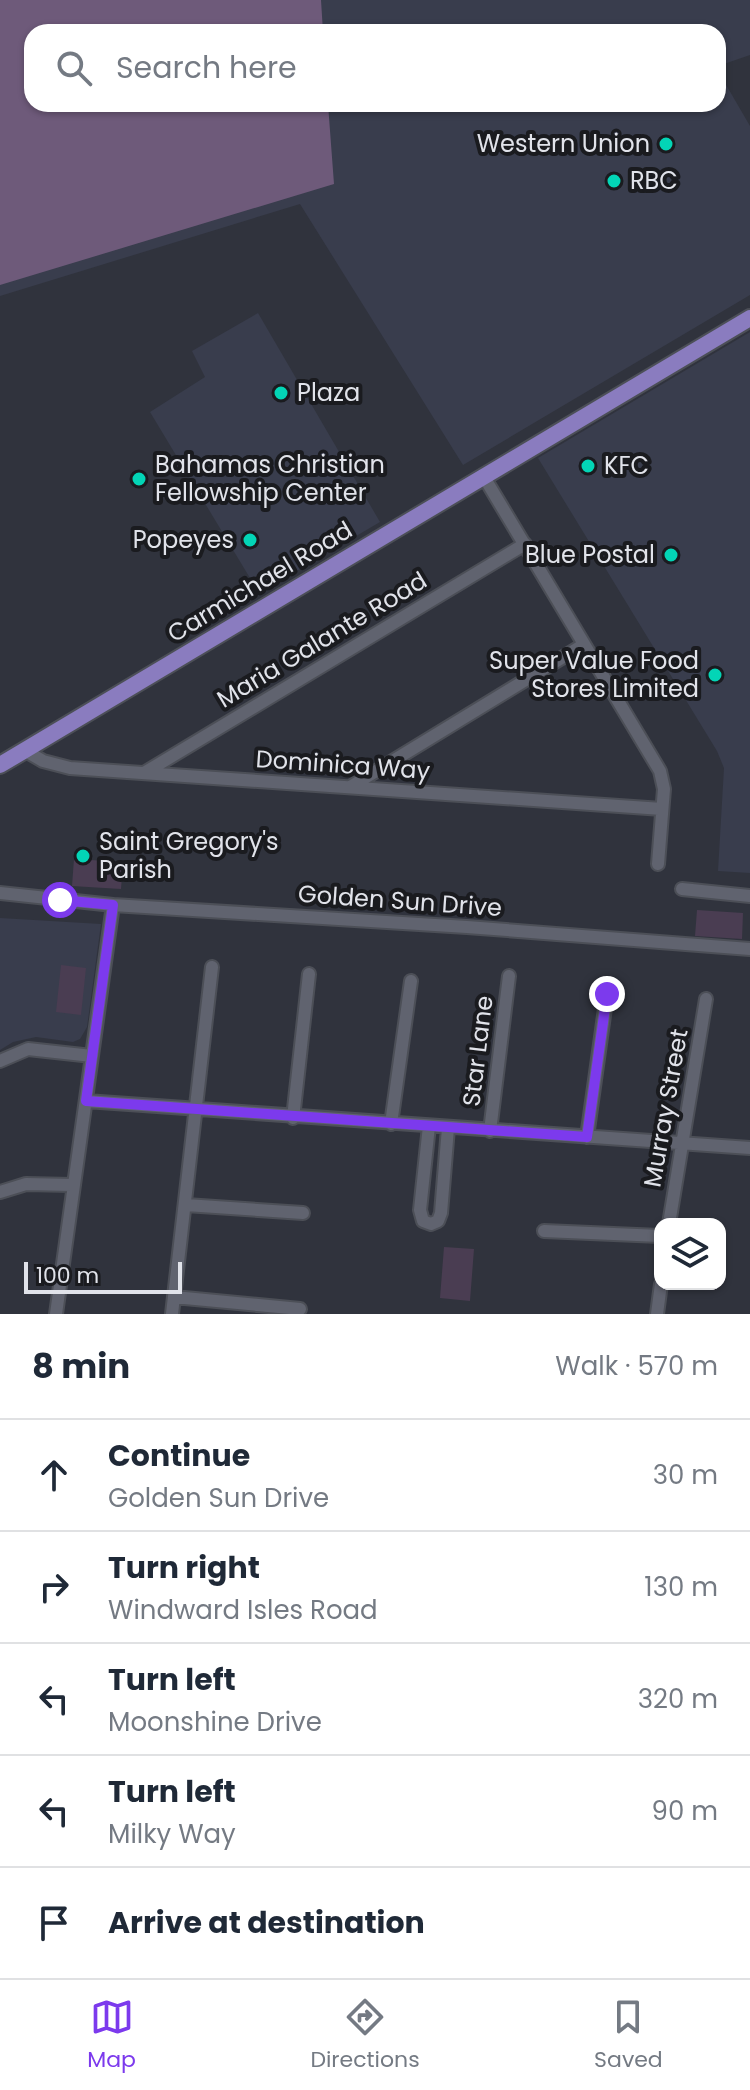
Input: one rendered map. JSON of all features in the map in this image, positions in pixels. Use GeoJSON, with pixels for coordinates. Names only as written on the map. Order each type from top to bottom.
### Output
{"type":"FeatureCollection","features":[{"type":"Feature","properties":{"kind":"main road","name":"Carmichael Road"},"geometry":{"type":"LineString","coordinates":[[0,765],[750,318]]}},
{"type":"Feature","properties":{"kind":"street"},"geometry":{"type":"LineString","coordinates":[[484,477],[660,771],[664,789],[658,864]]}},
{"type":"Feature","properties":{"kind":"street","name":"Maria Galante Road"},"geometry":{"type":"LineString","coordinates":[[143,774],[525,544]]}},
{"type":"Feature","properties":{"kind":"street"},"geometry":{"type":"LineString","coordinates":[[350,787],[583,645]]}},
{"type":"Feature","properties":{"kind":"street","name":"Dominica Way"},"geometry":{"type":"LineString","coordinates":[[24,750],[43,761],[65,767],[662,809]]}},
{"type":"Feature","properties":{"kind":"street"},"geometry":{"type":"LineString","coordinates":[[682,889],[750,896]]}},
{"type":"Feature","properties":{"kind":"street","name":"Golden Sun Drive"},"geometry":{"type":"LineString","coordinates":[[0,893],[113,905],[467,927],[750,949]]}},
{"type":"Feature","properties":{"kind":"street"},"geometry":{"type":"LineString","coordinates":[[56,1314],[113,905]]}},
{"type":"Feature","properties":{"kind":"street"},"geometry":{"type":"LineString","coordinates":[[172,1314],[212,967]]}},
{"type":"Feature","properties":{"kind":"street"},"geometry":{"type":"LineString","coordinates":[[293,1118],[309,974]]}},
{"type":"Feature","properties":{"kind":"street","name":"Star Lane"},"geometry":{"type":"LineString","coordinates":[[490,1131],[509,976]]}},
{"type":"Feature","properties":{"kind":"street"},"geometry":{"type":"LineString","coordinates":[[391,1124],[411,981]]}},
{"type":"Feature","properties":{"kind":"street"},"geometry":{"type":"LineString","coordinates":[[587,1137],[607,994]]}},
{"type":"Feature","properties":{"kind":"street","name":"Murray Street"},"geometry":{"type":"LineString","coordinates":[[670,1218],[706,999]]}},
{"type":"Feature","properties":{"kind":"street"},"geometry":{"type":"LineString","coordinates":[[0,1061],[28,1049],[92,1056]]}},
{"type":"Feature","properties":{"kind":"street"},"geometry":{"type":"LineString","coordinates":[[86,1101],[750,1148]]}},
{"type":"Feature","properties":{"kind":"street"},"geometry":{"type":"LineString","coordinates":[[429,1126],[420,1214],[423,1221],[431,1224],[438,1221],[441,1213],[448,1128]]}},
{"type":"Feature","properties":{"kind":"street"},"geometry":{"type":"LineString","coordinates":[[0,1192],[26,1184],[72,1185]]}},
{"type":"Feature","properties":{"kind":"street"},"geometry":{"type":"LineString","coordinates":[[186,1205],[303,1213]]}},
{"type":"Feature","properties":{"kind":"street"},"geometry":{"type":"LineString","coordinates":[[544,1231],[654,1236]]}},
{"type":"Feature","properties":{"kind":"street"},"geometry":{"type":"LineString","coordinates":[[657,1314],[660,1290]]}},
{"type":"Feature","properties":{"kind":"street"},"geometry":{"type":"LineString","coordinates":[[174,1297],[300,1309]]}},
{"type":"Feature","properties":{"kind":"shaded area"},"geometry":{"type":"Polygon","coordinates":[[[0,0],[750,0],[750,55],[726,63],[726,24],[24,24],[24,112],[726,112],[726,85],[750,126],[750,295],[463,465],[300,204],[0,296],[0,0]]]}},
{"type":"Feature","properties":{"kind":"shaded area"},"geometry":{"type":"Polygon","coordinates":[[[0,0],[321,0],[322,24],[24,24],[24,112],[329,112],[334,184],[0,285],[0,0]]]}},
{"type":"Feature","properties":{"kind":"shaded area"},"geometry":{"type":"Polygon","coordinates":[[[258,313],[380,522],[259,593],[150,412],[205,377],[192,351],[258,313]]]}},
{"type":"Feature","properties":{"kind":"shaded area"},"geometry":{"type":"Polygon","coordinates":[[[750,332],[750,873],[718,871],[724,768],[717,751],[538,458],[750,332]]]}},
{"type":"Feature","properties":{"kind":"shaded area"},"geometry":{"type":"Polygon","coordinates":[[[74,859],[123,862],[121,889],[72,886],[74,859]]]}},
{"type":"Feature","properties":{"kind":"shaded area"},"geometry":{"type":"Polygon","coordinates":[[[697,910],[743,913],[742,939],[695,936],[697,910]]]}},
{"type":"Feature","properties":{"kind":"shaded area"},"geometry":{"type":"Polygon","coordinates":[[[0,918],[101,924],[87,1027],[80,1039],[73,1042],[36,1037],[13,1042],[0,1050],[0,918]]]}},
{"type":"Feature","properties":{"kind":"shaded area"},"geometry":{"type":"Polygon","coordinates":[[[61,965],[86,968],[81,1015],[56,1012],[61,965]]]}},
{"type":"Feature","properties":{"kind":"shaded area"},"geometry":{"type":"Polygon","coordinates":[[[444,1247],[474,1249],[470,1301],[440,1298],[444,1247]]]}},
{"type":"Feature","properties":{"kind":"place","name":"Western Union"},"geometry":{"type":"Point","coordinates":[666,144]}},
{"type":"Feature","properties":{"kind":"place","name":"RBC"},"geometry":{"type":"Point","coordinates":[614,181]}},
{"type":"Feature","properties":{"kind":"place","name":"Plaza"},"geometry":{"type":"Point","coordinates":[281,393]}},
{"type":"Feature","properties":{"kind":"place","name":"KFC"},"geometry":{"type":"Point","coordinates":[588,466]}},
{"type":"Feature","properties":{"kind":"place","name":"Bahamas Christian Fellowship Center"},"geometry":{"type":"Point","coordinates":[139,479]}},
{"type":"Feature","properties":{"kind":"place","name":"Popeyes"},"geometry":{"type":"Point","coordinates":[250,540]}},
{"type":"Feature","properties":{"kind":"place","name":"Blue Postal"},"geometry":{"type":"Point","coordinates":[671,555]}},
{"type":"Feature","properties":{"kind":"place","name":"Super Value Food Stores Limited"},"geometry":{"type":"Point","coordinates":[715,675]}},
{"type":"Feature","properties":{"kind":"place","name":"Saint Gregory's Parish"},"geometry":{"type":"Point","coordinates":[83,856]}},
{"type":"Feature","properties":{"kind":"route"},"geometry":{"type":"LineString","coordinates":[[60,900],[113,905],[86,1101],[587,1137],[607,994]]}}]}
